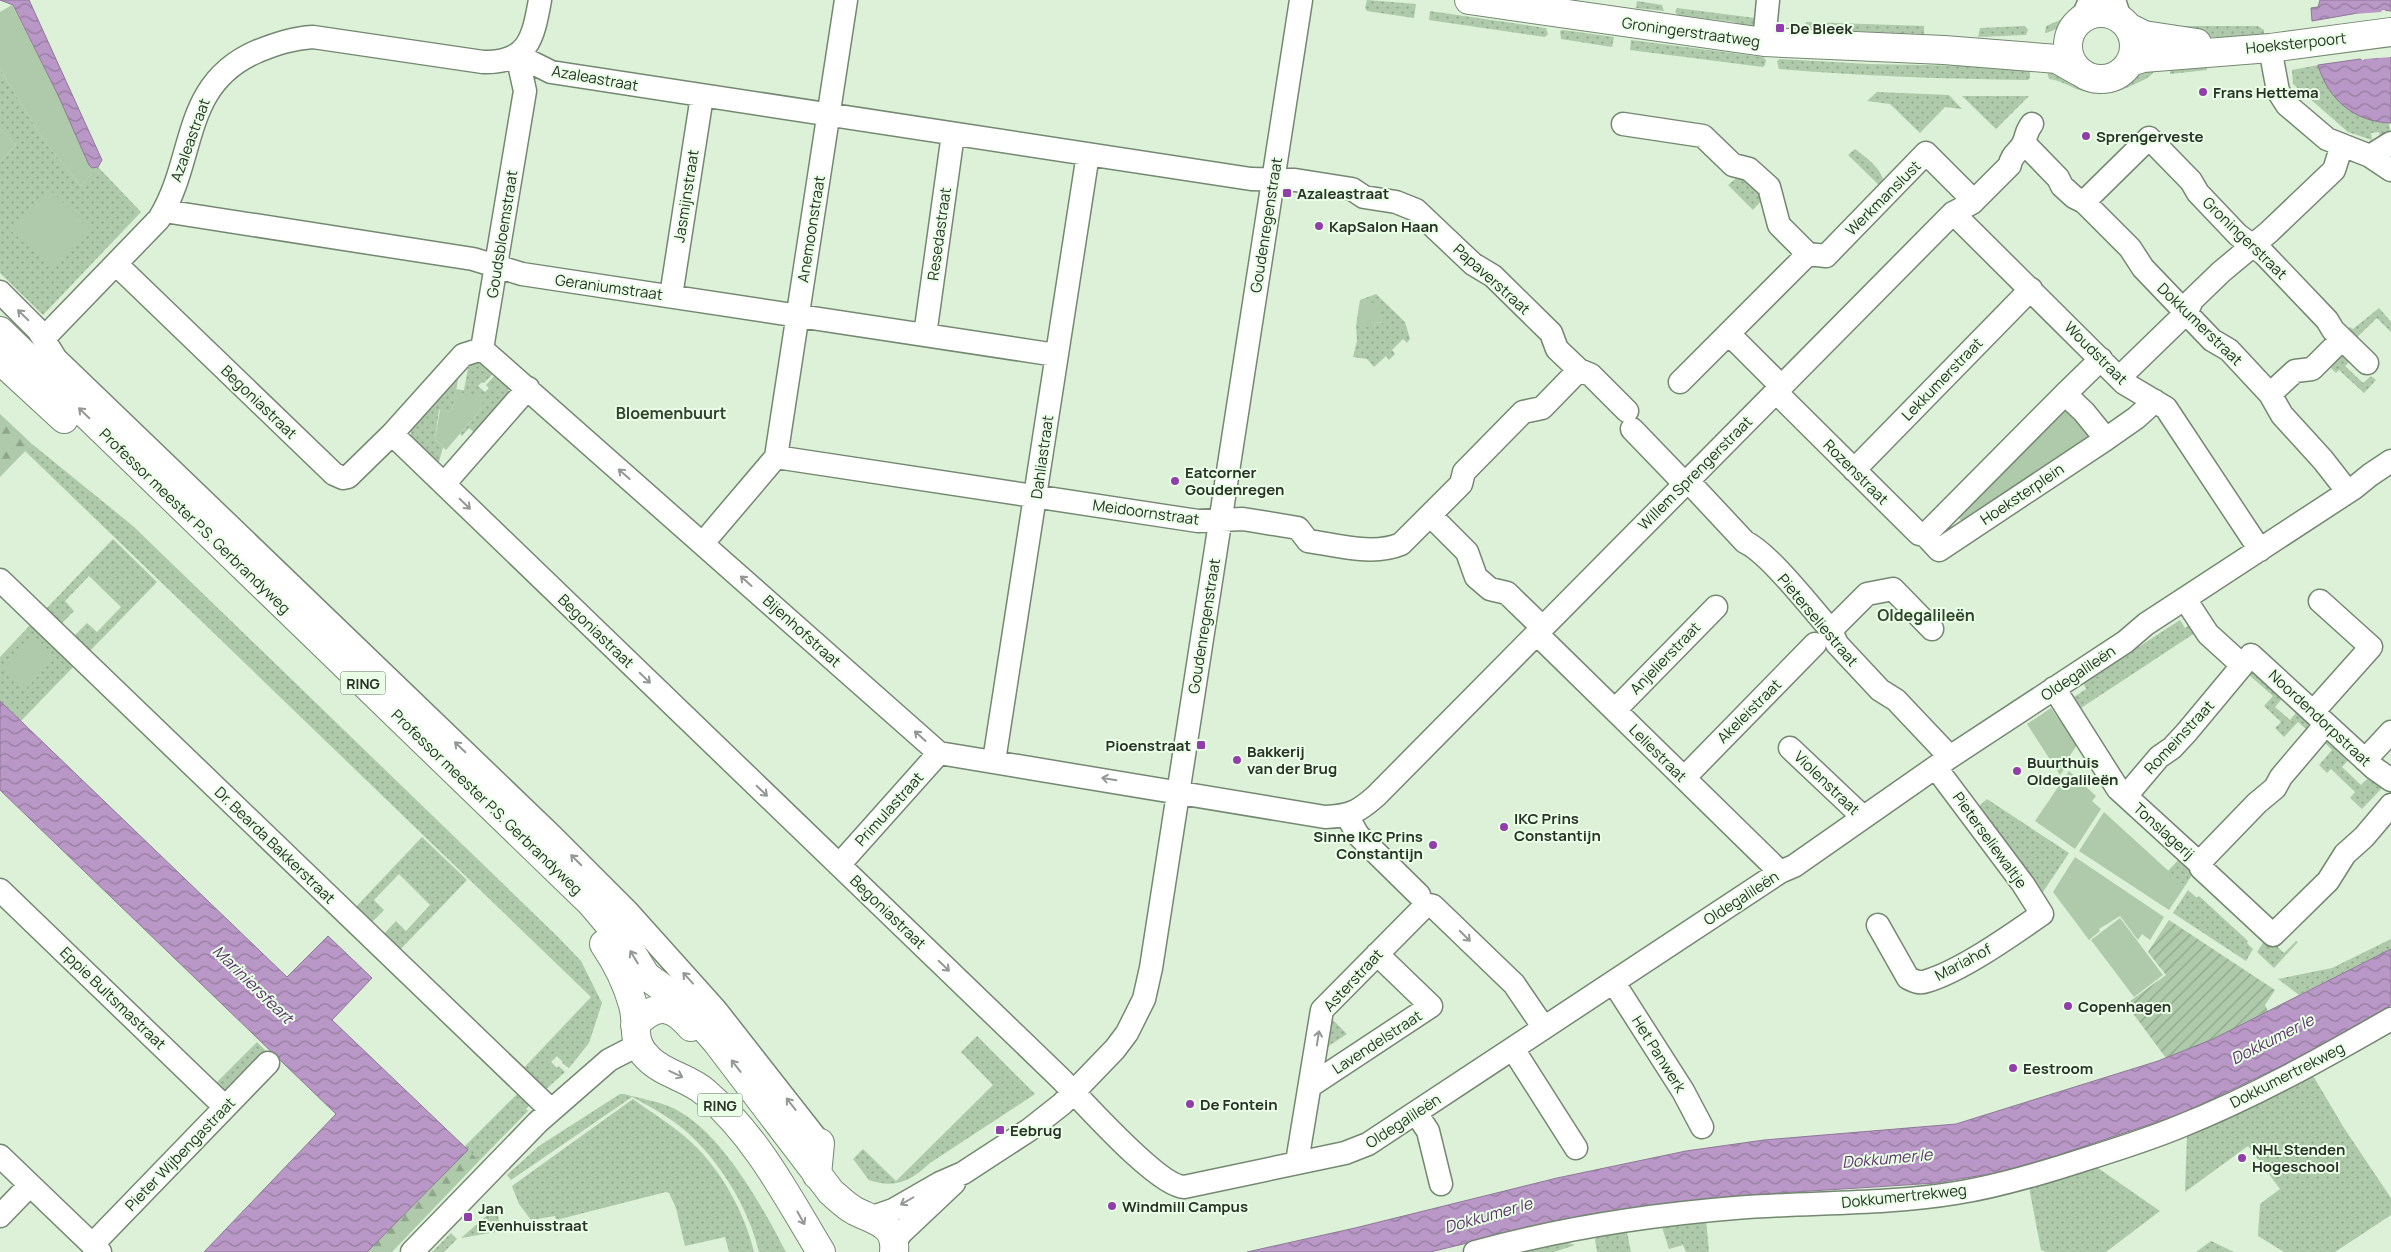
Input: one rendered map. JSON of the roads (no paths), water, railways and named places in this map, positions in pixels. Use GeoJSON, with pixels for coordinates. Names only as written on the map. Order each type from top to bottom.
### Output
{"type":"FeatureCollection","features":[{"type":"Feature","properties":{"kind":"main road","name":"Groningerstraatweg"},"geometry":{"type":"LineString","coordinates":[[1469,0],[1764,42],[1944,50],[2057,59],[2078,71]]}},
{"type":"Feature","properties":{"kind":"main road"},"geometry":{"type":"LineString","coordinates":[[2095,12],[2121,15],[2134,44],[2130,62],[2122,71],[2106,79],[2088,77],[2078,71],[2070,61],[2067,50],[2068,37],[2082,14],[2095,12]]}},
{"type":"Feature","properties":{"kind":"main road","name":"Groningerstraatweg"},"geometry":{"type":"LineString","coordinates":[[1944,50],[2053,37],[2082,14]]}},
{"type":"Feature","properties":{"kind":"main road","name":"Hoeksterpoort"},"geometry":{"type":"LineString","coordinates":[[2121,15],[2152,36],[2235,50]]}},
{"type":"Feature","properties":{"kind":"main road","name":"Hoeksterpoort"},"geometry":{"type":"LineString","coordinates":[[2130,62],[2143,58],[2270,48],[2390,32]]}},
{"type":"Feature","properties":{"kind":"main road","name":"Professor meester P.S. Gerbrandyweg"},"geometry":{"type":"LineString","coordinates":[[0,331],[592,904],[628,947],[651,982],[680,1000],[716,1041],[840,1201],[887,1227],[894,1247]]}},
{"type":"Feature","properties":{"kind":"main road","name":"Professor meester P.S. Gerbrandyweg"},"geometry":{"type":"LineString","coordinates":[[0,360],[124,476],[592,929],[613,957],[621,972],[634,1008],[637,1035]]}},
{"type":"Feature","properties":{"kind":"main road"},"geometry":{"type":"LineString","coordinates":[[317,611],[338,659],[388,678]]}},
{"type":"Feature","properties":{"kind":"main road"},"geometry":{"type":"LineString","coordinates":[[637,1035],[653,1011],[668,1009],[676,1012],[692,1029],[716,1041]]}},
{"type":"Feature","properties":{"kind":"main road","name":"RING"},"geometry":{"type":"LineString","coordinates":[[637,1035],[648,1059],[705,1091],[738,1123],[783,1186],[821,1251]]}},
{"type":"Feature","properties":{"kind":"main road"},"geometry":{"type":"LineString","coordinates":[[818,1175],[820,1143]]}},
{"type":"Feature","properties":{"kind":"street"},"geometry":{"type":"LineString","coordinates":[[517,55],[529,43],[534,31],[540,0]]}},
{"type":"Feature","properties":{"kind":"street","name":"Anemoonstraat"},"geometry":{"type":"LineString","coordinates":[[776,457],[846,0]]}},
{"type":"Feature","properties":{"kind":"street","name":"Goudenregenstraat"},"geometry":{"type":"LineString","coordinates":[[894,1247],[901,1232],[963,1173],[1042,1120],[1074,1092],[1121,1042],[1144,999],[1151,968],[1301,0]]}},
{"type":"Feature","properties":{"kind":"street"},"geometry":{"type":"LineString","coordinates":[[1764,42],[1768,0]]}},
{"type":"Feature","properties":{"kind":"street","name":"Azaleastraat"},"geometry":{"type":"LineString","coordinates":[[44,338],[153,226],[164,211],[207,91],[226,69],[246,56],[286,40],[313,36],[483,62],[502,62],[517,55],[551,72],[1251,179],[1273,180]]}},
{"type":"Feature","properties":{"kind":"street"},"geometry":{"type":"LineString","coordinates":[[2270,48],[2281,98],[2327,139],[2370,156],[2391,170]]}},
{"type":"Feature","properties":{"kind":"street","name":"Goudsbloemstraat"},"geometry":{"type":"LineString","coordinates":[[482,349],[525,91],[517,55]]}},
{"type":"Feature","properties":{"kind":"street","name":"Jasmijnstraat"},"geometry":{"type":"LineString","coordinates":[[671,296],[702,96]]}},
{"type":"Feature","properties":{"kind":"street"},"geometry":{"type":"LineString","coordinates":[[1623,124],[1703,136],[1733,165],[1749,168],[1768,187],[1779,225],[1808,254],[1680,382]]}},
{"type":"Feature","properties":{"kind":"street","name":"Resedastraat"},"geometry":{"type":"LineString","coordinates":[[925,334],[953,134]]}},
{"type":"Feature","properties":{"kind":"street","name":"Willem Sprengerstraat"},"geometry":{"type":"LineString","coordinates":[[1346,816],[1361,809],[1376,796],[1953,213],[1974,201],[2010,165],[2011,156],[2028,134]]}},
{"type":"Feature","properties":{"kind":"street","name":"Dokkumerstraat"},"geometry":{"type":"LineString","coordinates":[[2028,134],[2068,192],[2084,202],[2130,248],[2143,268],[2212,340],[2229,350],[2270,394],[2282,415],[2323,460],[2348,492]]}},
{"type":"Feature","properties":{"kind":"street","name":"Groningerstraat"},"geometry":{"type":"LineString","coordinates":[[2084,202],[2149,138],[2191,181],[2198,193],[2252,246],[2264,254],[2321,313],[2342,339],[2367,363]]}},
{"type":"Feature","properties":{"kind":"street"},"geometry":{"type":"LineString","coordinates":[[2370,156],[2391,143]]}},
{"type":"Feature","properties":{"kind":"street"},"geometry":{"type":"LineString","coordinates":[[2119,378],[2186,312],[2192,300],[2237,257],[2269,232],[2334,170],[2342,146]]}},
{"type":"Feature","properties":{"kind":"street","name":"Werkmanslust"},"geometry":{"type":"LineString","coordinates":[[1808,254],[1826,256],[1926,153],[1974,201]]}},
{"type":"Feature","properties":{"kind":"street","name":"Dahliastraat"},"geometry":{"type":"LineString","coordinates":[[994,761],[1088,154]]}},
{"type":"Feature","properties":{"kind":"street","name":"Papaverstraat"},"geometry":{"type":"LineString","coordinates":[[1273,180],[1295,180],[1352,188],[1364,197],[1396,202],[1416,210],[1473,264],[1493,276],[1551,333],[1557,349],[1579,370],[1591,375],[1686,483]]}},
{"type":"Feature","properties":{"kind":"street","name":"Geraniumstraat"},"geometry":{"type":"LineString","coordinates":[[164,211],[473,259],[522,274],[1056,355]]}},
{"type":"Feature","properties":{"kind":"street","name":"Woudstraat"},"geometry":{"type":"LineString","coordinates":[[1953,213],[2119,378],[2131,388],[2166,408],[2260,550]]}},
{"type":"Feature","properties":{"kind":"street","name":"Begoniastraat"},"geometry":{"type":"LineString","coordinates":[[116,264],[334,474],[344,478],[348,477],[392,434],[1074,1092]]}},
{"type":"Feature","properties":{"kind":"street","name":"Lekkumerstraat"},"geometry":{"type":"LineString","coordinates":[[1854,470],[2031,289]]}},
{"type":"Feature","properties":{"kind":"street","name":"Professor meester P.S. Gerbrandyweg"},"geometry":{"type":"LineString","coordinates":[[0,292],[44,338],[56,359],[551,835],[628,912],[715,1009],[820,1143]]}},
{"type":"Feature","properties":{"kind":"street"},"geometry":{"type":"LineString","coordinates":[[1729,334],[1778,389]]}},
{"type":"Feature","properties":{"kind":"street"},"geometry":{"type":"LineString","coordinates":[[2270,394],[2295,371],[2312,369],[2342,339]]}},
{"type":"Feature","properties":{"kind":"street"},"geometry":{"type":"LineString","coordinates":[[392,434],[463,355],[482,349]]}},
{"type":"Feature","properties":{"kind":"street","name":"Bijenhofstraat"},"geometry":{"type":"LineString","coordinates":[[482,349],[939,753]]}},
{"type":"Feature","properties":{"kind":"street","name":"Hoeksterplein"},"geometry":{"type":"LineString","coordinates":[[1932,543],[2065,394],[2101,359]]}},
{"type":"Feature","properties":{"kind":"street","name":"Meidoornstraat"},"geometry":{"type":"LineString","coordinates":[[776,457],[1198,521],[1243,519],[1298,528],[1308,541],[1380,550],[1401,544],[1461,484],[1464,472],[1523,412],[1542,408],[1579,370]]}},
{"type":"Feature","properties":{"kind":"street"},"geometry":{"type":"LineString","coordinates":[[444,484],[528,388]]}},
{"type":"Feature","properties":{"kind":"street","name":"Rozenstraat"},"geometry":{"type":"LineString","coordinates":[[1778,389],[1854,470],[1919,534],[1932,543]]}},
{"type":"Feature","properties":{"kind":"street"},"geometry":{"type":"LineString","coordinates":[[2065,394],[2084,412],[2106,439]]}},
{"type":"Feature","properties":{"kind":"street","name":"Hoeksterplein"},"geometry":{"type":"LineString","coordinates":[[1932,543],[2106,439],[2136,418],[2154,401]]}},
{"type":"Feature","properties":{"kind":"street"},"geometry":{"type":"LineString","coordinates":[[703,543],[776,457]]}},
{"type":"Feature","properties":{"kind":"street","name":"Oldegalileën"},"geometry":{"type":"LineString","coordinates":[[1074,1092],[1107,1127],[1174,1186],[1184,1187],[1361,1148],[1780,872],[1794,866],[1863,817],[2185,599],[2348,492],[2391,461]]}},
{"type":"Feature","properties":{"kind":"street","name":"Pieterseliestraat"},"geometry":{"type":"LineString","coordinates":[[1686,483],[1744,542],[1754,547],[1761,554],[1823,637],[1837,644],[1880,690],[1896,700],[1943,763]]}},
{"type":"Feature","properties":{"kind":"street","name":"Leliestraat"},"geometry":{"type":"LineString","coordinates":[[1430,515],[1467,552],[1476,577],[1490,589],[1507,593],[1614,710],[1780,872]]}},
{"type":"Feature","properties":{"kind":"street","name":"Dr. Bearda Bakkerstraat"},"geometry":{"type":"LineString","coordinates":[[0,580],[551,1110]]}},
{"type":"Feature","properties":{"kind":"street","name":"Akeleistraat"},"geometry":{"type":"LineString","coordinates":[[1684,778],[1867,594],[1893,589],[1932,629]]}},
{"type":"Feature","properties":{"kind":"street","name":"Noordendorpstraat"},"geometry":{"type":"LineString","coordinates":[[2185,599],[2208,634],[2246,660],[2319,718],[2391,780]]}},
{"type":"Feature","properties":{"kind":"street"},"geometry":{"type":"LineString","coordinates":[[2199,863],[2257,803],[2275,788],[2281,777],[2301,756],[2319,718],[2371,647],[2320,601]]}},
{"type":"Feature","properties":{"kind":"street","name":"Anjelierstraat"},"geometry":{"type":"LineString","coordinates":[[1614,710],[1716,607]]}},
{"type":"Feature","properties":{"kind":"street","name":"Romeinstraat"},"geometry":{"type":"LineString","coordinates":[[2126,796],[2159,757],[2172,748],[2186,733],[2246,660]]}},
{"type":"Feature","properties":{"kind":"street","name":"Tonslagerij"},"geometry":{"type":"LineString","coordinates":[[2054,688],[2118,789],[2199,863],[2201,868],[2272,935],[2328,881],[2345,854],[2364,837],[2391,805]]}},
{"type":"Feature","properties":{"kind":"street"},"geometry":{"type":"LineString","coordinates":[[2366,760],[2391,732]]}},
{"type":"Feature","properties":{"kind":"street","name":"Violenstraat"},"geometry":{"type":"LineString","coordinates":[[1790,748],[1863,817]]}},
{"type":"Feature","properties":{"kind":"street"},"geometry":{"type":"LineString","coordinates":[[939,753],[1326,817],[1346,816],[1358,835],[1514,984],[1544,1028]]}},
{"type":"Feature","properties":{"kind":"street","name":"Primulastraat"},"geometry":{"type":"LineString","coordinates":[[839,865],[939,753]]}},
{"type":"Feature","properties":{"kind":"street","name":"Pieterseliewaltje"},"geometry":{"type":"LineString","coordinates":[[1943,763],[2042,914]]}},
{"type":"Feature","properties":{"kind":"street","name":"Eppie Bultsmastraat"},"geometry":{"type":"LineString","coordinates":[[0,890],[226,1107]]}},
{"type":"Feature","properties":{"kind":"street","name":"Asterstraat"},"geometry":{"type":"LineString","coordinates":[[1297,1162],[1322,1010],[1419,911],[1424,900]]}},
{"type":"Feature","properties":{"kind":"street","name":"Mariahof"},"geometry":{"type":"LineString","coordinates":[[1878,926],[1908,978],[1916,982],[1926,982],[1968,962],[2042,914]]}},
{"type":"Feature","properties":{"kind":"street","name":"Lavendelstraat"},"geometry":{"type":"LineString","coordinates":[[1310,1086],[1431,1006],[1377,954]]}},
{"type":"Feature","properties":{"kind":"street","name":"Het Panwerk"},"geometry":{"type":"LineString","coordinates":[[1614,983],[1683,1091],[1702,1127]]}},
{"type":"Feature","properties":{"kind":"street","name":"Dokkumertrekweg"},"geometry":{"type":"LineString","coordinates":[[1475,1252],[1540,1236],[1633,1220],[1735,1208],[1913,1198],[1967,1191],[2013,1180],[2081,1161],[2180,1127],[2301,1070],[2391,1019]]}},
{"type":"Feature","properties":{"kind":"street"},"geometry":{"type":"LineString","coordinates":[[412,1252],[551,1110],[637,1035]]}},
{"type":"Feature","properties":{"kind":"street"},"geometry":{"type":"LineString","coordinates":[[1513,1049],[1576,1148]]}},
{"type":"Feature","properties":{"kind":"street","name":"Pieter Wijbengastraat"},"geometry":{"type":"LineString","coordinates":[[96,1248],[268,1063]]}},
{"type":"Feature","properties":{"kind":"street"},"geometry":{"type":"LineString","coordinates":[[1416,1113],[1428,1131],[1441,1184]]}},
{"type":"Feature","properties":{"kind":"street"},"geometry":{"type":"LineString","coordinates":[[0,1156],[96,1248]]}},
{"type":"Feature","properties":{"kind":"street","name":"Goudenregenstraat"},"geometry":{"type":"LineString","coordinates":[[872,1217],[894,1210],[940,1183],[963,1173]]}},
{"type":"Feature","properties":{"kind":"street"},"geometry":{"type":"LineString","coordinates":[[0,1216],[30,1185]]}},
{"type":"Feature","properties":{"kind":"water"},"geometry":{"type":"Polygon","coordinates":[[[0,0],[29,0],[102,160],[98,167],[92,168],[89,165],[58,95],[13,5],[0,0]]]}},
{"type":"Feature","properties":{"kind":"water"},"geometry":{"type":"Polygon","coordinates":[[[2320,0],[2391,0],[2391,11],[2382,10],[2387,56],[2391,57],[2391,123],[2378,122],[2354,113],[2344,106],[2328,88],[2318,65],[2360,59],[2364,61],[2358,13],[2312,21],[2311,8],[2318,7],[2320,0]]]}},
{"type":"Feature","properties":{"kind":"water","name":"Mariniersfeart"},"geometry":{"type":"Polygon","coordinates":[[[0,701],[287,977],[328,936],[372,978],[332,1020],[468,1150],[367,1252],[204,1252],[336,1114],[0,790],[0,701]]]}},
{"type":"Feature","properties":{"kind":"water","name":"Dokkumer Ie"},"geometry":{"type":"Polygon","coordinates":[[[2391,949],[2391,1005],[2304,1055],[2181,1114],[2049,1158],[1995,1173],[1936,1183],[1764,1194],[1677,1202],[1584,1215],[1430,1252],[1247,1252],[1355,1228],[1557,1178],[1686,1151],[1764,1140],[1956,1124],[2158,1061],[2213,1039],[2391,949]]]}},
{"type":"Feature","properties":{"kind":"place","name":"De Bleek"},"geometry":{"type":"Point","coordinates":[1780,28]}},
{"type":"Feature","properties":{"kind":"place","name":"Frans Hettema"},"geometry":{"type":"Point","coordinates":[2203,92]}},
{"type":"Feature","properties":{"kind":"place","name":"Sprengerveste"},"geometry":{"type":"Point","coordinates":[2086,136]}},
{"type":"Feature","properties":{"kind":"place","name":"Azaleastraat"},"geometry":{"type":"Point","coordinates":[1287,193]}},
{"type":"Feature","properties":{"kind":"place","name":"KapSalon Haan"},"geometry":{"type":"Point","coordinates":[1319,226]}},
{"type":"Feature","properties":{"kind":"place","name":"Eatcorner Goudenregen"},"geometry":{"type":"Point","coordinates":[1175,481]}},
{"type":"Feature","properties":{"kind":"place","name":"Pioenstraat"},"geometry":{"type":"Point","coordinates":[1201,745]}},
{"type":"Feature","properties":{"kind":"place","name":"Bakkerij van der Brug"},"geometry":{"type":"Point","coordinates":[1237,760]}},
{"type":"Feature","properties":{"kind":"place","name":"Buurthuis Oldegalileën"},"geometry":{"type":"Point","coordinates":[2017,771]}},
{"type":"Feature","properties":{"kind":"place","name":"IKC Prins Constantijn"},"geometry":{"type":"Point","coordinates":[1504,827]}},
{"type":"Feature","properties":{"kind":"place","name":"Sinne IKC Prins Constantijn"},"geometry":{"type":"Point","coordinates":[1433,845]}},
{"type":"Feature","properties":{"kind":"place","name":"Copenhagen"},"geometry":{"type":"Point","coordinates":[2068,1006]}},
{"type":"Feature","properties":{"kind":"place","name":"Eestroom"},"geometry":{"type":"Point","coordinates":[2013,1068]}},
{"type":"Feature","properties":{"kind":"place","name":"De Fontein"},"geometry":{"type":"Point","coordinates":[1190,1104]}},
{"type":"Feature","properties":{"kind":"place","name":"Eebrug"},"geometry":{"type":"Point","coordinates":[1000,1130]}},
{"type":"Feature","properties":{"kind":"place","name":"NHL Stenden Hogeschool"},"geometry":{"type":"Point","coordinates":[2242,1158]}},
{"type":"Feature","properties":{"kind":"place","name":"Windmill Campus"},"geometry":{"type":"Point","coordinates":[1112,1206]}},
{"type":"Feature","properties":{"kind":"place","name":"Jan Evenhuisstraat"},"geometry":{"type":"Point","coordinates":[468,1217]}},
{"type":"Feature","properties":{"kind":"district","name":"Bloemenbuurt"},"geometry":{"type":"Point","coordinates":[671,413]}},
{"type":"Feature","properties":{"kind":"district","name":"Oldegalileën"},"geometry":{"type":"Point","coordinates":[1926,615]}}]}
